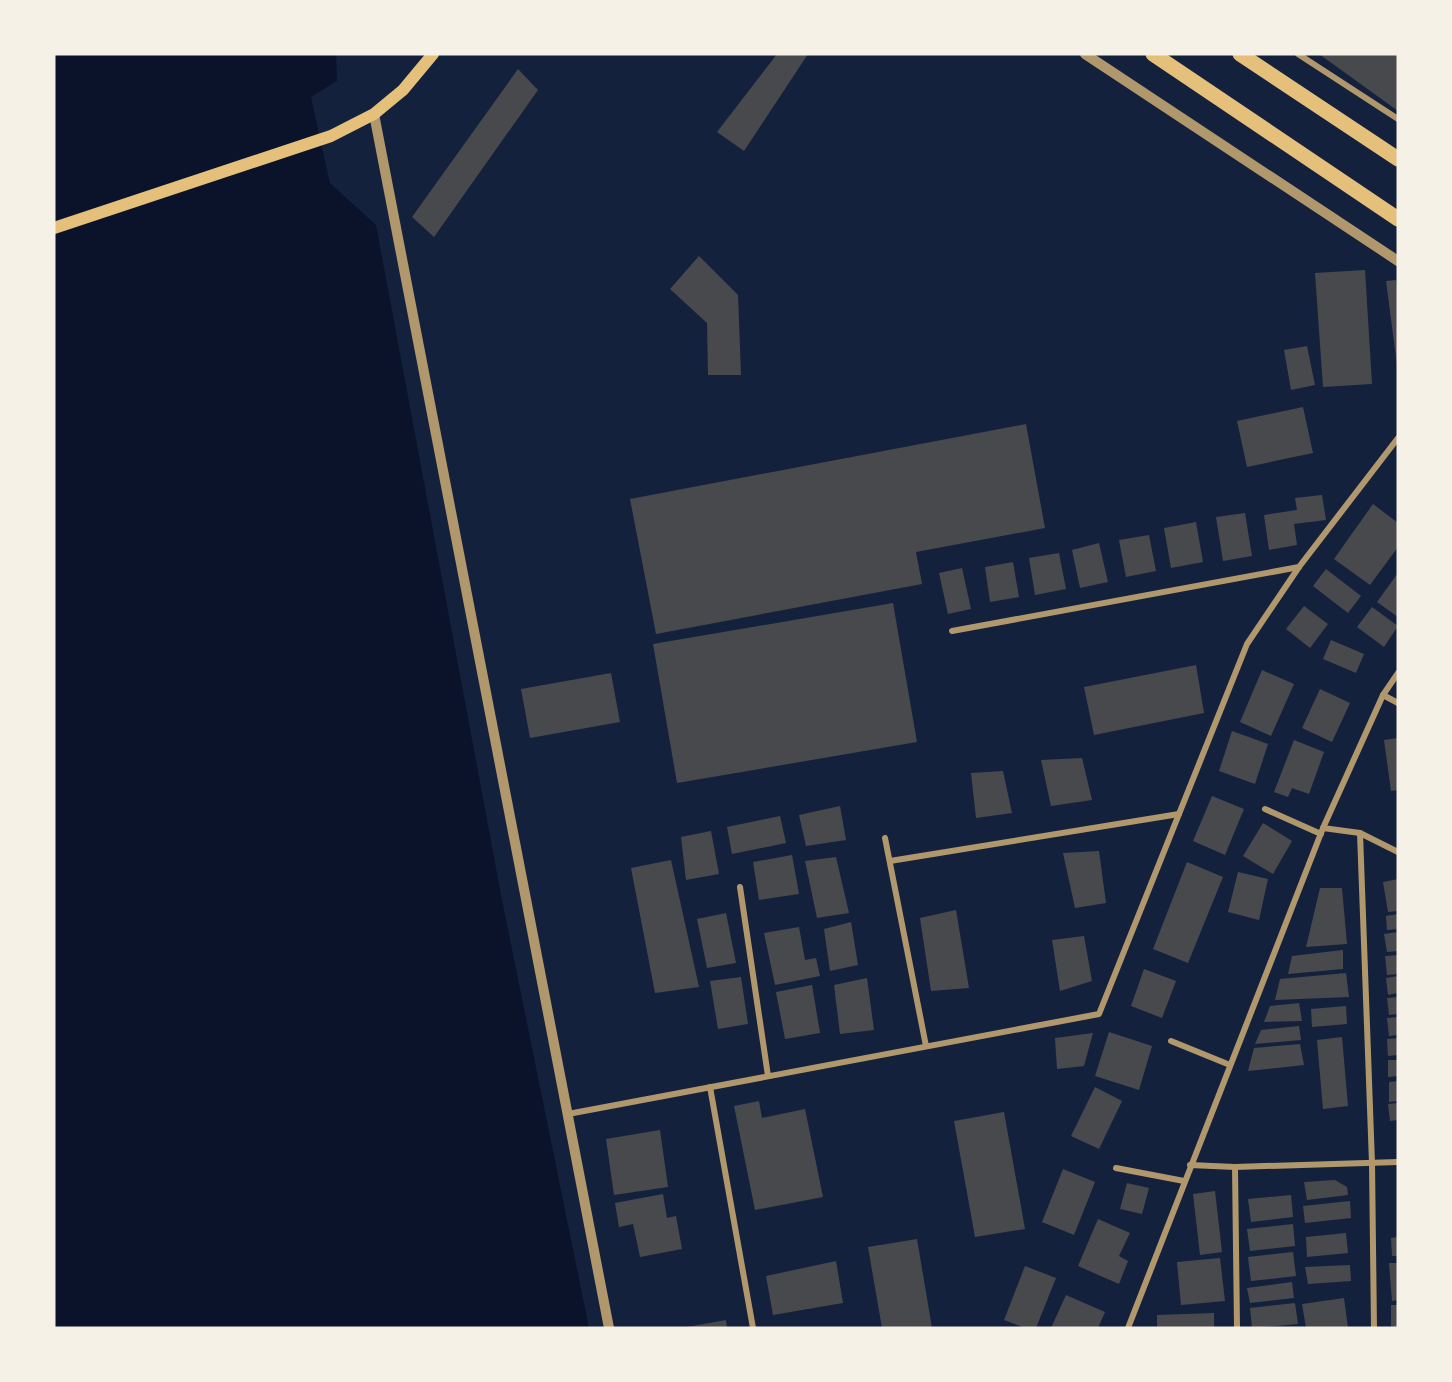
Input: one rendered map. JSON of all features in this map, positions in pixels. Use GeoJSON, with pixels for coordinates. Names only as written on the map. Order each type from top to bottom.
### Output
{"type":"FeatureCollection","features":[{"type":"Feature","properties":{"kind":"main road"},"geometry":{"type":"LineString","coordinates":[[54,228],[331,136],[374,114],[403,90],[433,54]]}},
{"type":"Feature","properties":{"kind":"main road"},"geometry":{"type":"LineString","coordinates":[[1153,54],[1398,219]]}},
{"type":"Feature","properties":{"kind":"main road"},"geometry":{"type":"LineString","coordinates":[[1240,54],[1398,159]]}},
{"type":"Feature","properties":{"kind":"street"},"geometry":{"type":"LineString","coordinates":[[1298,54],[1398,118]]}},
{"type":"Feature","properties":{"kind":"street"},"geometry":{"type":"LineString","coordinates":[[1092,56],[1398,261]]}},
{"type":"Feature","properties":{"kind":"street"},"geometry":{"type":"LineString","coordinates":[[374,114],[609,1328]]}},
{"type":"Feature","properties":{"kind":"street"},"geometry":{"type":"LineString","coordinates":[[568,1114],[1099,1014],[1247,644],[1299,567],[1398,438]]}},
{"type":"Feature","properties":{"kind":"street"},"geometry":{"type":"LineString","coordinates":[[952,631],[1299,567]]}},
{"type":"Feature","properties":{"kind":"street"},"geometry":{"type":"LineString","coordinates":[[1128,1328],[1322,831],[1383,695],[1398,673]]}},
{"type":"Feature","properties":{"kind":"street"},"geometry":{"type":"LineString","coordinates":[[1383,695],[1398,703]]}},
{"type":"Feature","properties":{"kind":"street"},"geometry":{"type":"LineString","coordinates":[[1265,809],[1322,831],[1360,833],[1398,852]]}},
{"type":"Feature","properties":{"kind":"street"},"geometry":{"type":"LineString","coordinates":[[890,861],[1179,813]]}},
{"type":"Feature","properties":{"kind":"street"},"geometry":{"type":"LineString","coordinates":[[1360,833],[1372,1163],[1374,1328]]}},
{"type":"Feature","properties":{"kind":"street"},"geometry":{"type":"LineString","coordinates":[[885,838],[926,1046]]}},
{"type":"Feature","properties":{"kind":"street"},"geometry":{"type":"LineString","coordinates":[[740,887],[768,1076]]}},
{"type":"Feature","properties":{"kind":"street"},"geometry":{"type":"LineString","coordinates":[[1171,1041],[1230,1065]]}},
{"type":"Feature","properties":{"kind":"street"},"geometry":{"type":"LineString","coordinates":[[710,1087],[753,1328]]}},
{"type":"Feature","properties":{"kind":"street"},"geometry":{"type":"LineString","coordinates":[[1190,1165],[1235,1167],[1398,1161]]}},
{"type":"Feature","properties":{"kind":"street"},"geometry":{"type":"LineString","coordinates":[[1235,1167],[1237,1328]]}},
{"type":"Feature","properties":{"kind":"street"},"geometry":{"type":"LineString","coordinates":[[1116,1168],[1184,1181]]}},
{"type":"Feature","properties":{"kind":"water"},"geometry":{"type":"Polygon","coordinates":[[[54,54],[336,54],[337,81],[311,97],[330,183],[376,225],[502,900],[589,1328],[54,1328],[54,54]]]}},
{"type":"Feature","properties":{"kind":"building"},"geometry":{"type":"Polygon","coordinates":[[[777,54],[808,54],[744,151],[717,132],[777,54]]]}},
{"type":"Feature","properties":{"kind":"building"},"geometry":{"type":"Polygon","coordinates":[[[1319,54],[1398,54],[1398,111],[1319,54]]]}},
{"type":"Feature","properties":{"kind":"building"},"geometry":{"type":"Polygon","coordinates":[[[518,69],[538,90],[434,237],[412,217],[518,69]]]}},
{"type":"Feature","properties":{"kind":"building"},"geometry":{"type":"Polygon","coordinates":[[[699,256],[738,295],[741,375],[708,375],[707,323],[670,289],[699,256]]]}},
{"type":"Feature","properties":{"kind":"building"},"geometry":{"type":"Polygon","coordinates":[[[1365,270],[1372,384],[1323,387],[1315,273],[1365,270]]]}},
{"type":"Feature","properties":{"kind":"building"},"geometry":{"type":"Polygon","coordinates":[[[1396,280],[1398,298],[1397,365],[1386,281],[1396,280]]]}},
{"type":"Feature","properties":{"kind":"building"},"geometry":{"type":"Polygon","coordinates":[[[1307,346],[1315,385],[1291,390],[1284,350],[1307,346]]]}},
{"type":"Feature","properties":{"kind":"building"},"geometry":{"type":"Polygon","coordinates":[[[1303,407],[1313,453],[1247,467],[1237,421],[1303,407]]]}},
{"type":"Feature","properties":{"kind":"building"},"geometry":{"type":"Polygon","coordinates":[[[1026,424],[1045,528],[916,552],[922,584],[656,634],[630,499],[1026,424]]]}},
{"type":"Feature","properties":{"kind":"building"},"geometry":{"type":"Polygon","coordinates":[[[1322,495],[1326,520],[1294,524],[1297,545],[1269,550],[1264,515],[1297,510],[1295,498],[1322,495]]]}},
{"type":"Feature","properties":{"kind":"building"},"geometry":{"type":"Polygon","coordinates":[[[1373,504],[1398,523],[1398,547],[1370,585],[1334,559],[1373,504]]]}},
{"type":"Feature","properties":{"kind":"building"},"geometry":{"type":"Polygon","coordinates":[[[1245,513],[1252,556],[1223,561],[1216,517],[1245,513]]]}},
{"type":"Feature","properties":{"kind":"building"},"geometry":{"type":"Polygon","coordinates":[[[1196,522],[1203,562],[1171,568],[1164,528],[1196,522]]]}},
{"type":"Feature","properties":{"kind":"building"},"geometry":{"type":"Polygon","coordinates":[[[1149,535],[1156,571],[1126,577],[1119,540],[1149,535]]]}},
{"type":"Feature","properties":{"kind":"building"},"geometry":{"type":"Polygon","coordinates":[[[1099,543],[1108,582],[1080,588],[1072,550],[1099,543]]]}},
{"type":"Feature","properties":{"kind":"building"},"geometry":{"type":"Polygon","coordinates":[[[1059,553],[1066,589],[1035,595],[1029,558],[1059,553]]]}},
{"type":"Feature","properties":{"kind":"building"},"geometry":{"type":"Polygon","coordinates":[[[1013,562],[1019,597],[990,602],[985,567],[1013,562]]]}},
{"type":"Feature","properties":{"kind":"building"},"geometry":{"type":"Polygon","coordinates":[[[962,568],[971,609],[948,614],[939,573],[962,568]]]}},
{"type":"Feature","properties":{"kind":"building"},"geometry":{"type":"Polygon","coordinates":[[[1326,569],[1361,596],[1348,613],[1313,586],[1326,569]]]}},
{"type":"Feature","properties":{"kind":"building"},"geometry":{"type":"Polygon","coordinates":[[[1398,573],[1398,617],[1377,602],[1398,573]]]}},
{"type":"Feature","properties":{"kind":"building"},"geometry":{"type":"Polygon","coordinates":[[[893,603],[917,742],[677,783],[653,644],[893,603]]]}},
{"type":"Feature","properties":{"kind":"building"},"geometry":{"type":"Polygon","coordinates":[[[1304,606],[1328,624],[1310,648],[1286,629],[1304,606]]]}},
{"type":"Feature","properties":{"kind":"building"},"geometry":{"type":"Polygon","coordinates":[[[1372,607],[1398,626],[1384,647],[1357,627],[1372,607]]]}},
{"type":"Feature","properties":{"kind":"building"},"geometry":{"type":"Polygon","coordinates":[[[1331,640],[1364,654],[1356,673],[1323,659],[1331,640]]]}},
{"type":"Feature","properties":{"kind":"building"},"geometry":{"type":"Polygon","coordinates":[[[1196,665],[1204,713],[1094,735],[1084,687],[1196,665]]]}},
{"type":"Feature","properties":{"kind":"building"},"geometry":{"type":"Polygon","coordinates":[[[1262,670],[1294,684],[1271,736],[1240,722],[1262,670]]]}},
{"type":"Feature","properties":{"kind":"building"},"geometry":{"type":"Polygon","coordinates":[[[611,673],[620,722],[530,738],[521,689],[611,673]]]}},
{"type":"Feature","properties":{"kind":"building"},"geometry":{"type":"Polygon","coordinates":[[[1320,689],[1350,703],[1332,742],[1302,728],[1320,689]]]}},
{"type":"Feature","properties":{"kind":"building"},"geometry":{"type":"Polygon","coordinates":[[[1232,731],[1268,744],[1255,784],[1219,771],[1232,731]]]}},
{"type":"Feature","properties":{"kind":"building"},"geometry":{"type":"Polygon","coordinates":[[[1398,738],[1398,790],[1391,791],[1384,740],[1398,738]]]}},
{"type":"Feature","properties":{"kind":"building"},"geometry":{"type":"Polygon","coordinates":[[[1294,740],[1324,752],[1309,794],[1292,788],[1288,797],[1274,792],[1294,740]]]}},
{"type":"Feature","properties":{"kind":"building"},"geometry":{"type":"Polygon","coordinates":[[[1082,758],[1092,800],[1051,806],[1041,760],[1082,758]]]}},
{"type":"Feature","properties":{"kind":"building"},"geometry":{"type":"Polygon","coordinates":[[[1003,771],[1012,813],[976,818],[971,773],[1003,771]]]}},
{"type":"Feature","properties":{"kind":"building"},"geometry":{"type":"Polygon","coordinates":[[[1212,796],[1244,809],[1225,855],[1193,841],[1212,796]]]}},
{"type":"Feature","properties":{"kind":"building"},"geometry":{"type":"Polygon","coordinates":[[[840,806],[846,840],[806,846],[799,815],[840,806]]]}},
{"type":"Feature","properties":{"kind":"building"},"geometry":{"type":"Polygon","coordinates":[[[780,816],[786,843],[732,854],[727,827],[780,816]]]}},
{"type":"Feature","properties":{"kind":"building"},"geometry":{"type":"Polygon","coordinates":[[[1263,823],[1292,841],[1273,874],[1243,856],[1263,823]]]}},
{"type":"Feature","properties":{"kind":"building"},"geometry":{"type":"Polygon","coordinates":[[[711,831],[719,874],[686,880],[681,837],[711,831]]]}},
{"type":"Feature","properties":{"kind":"building"},"geometry":{"type":"Polygon","coordinates":[[[1099,851],[1106,903],[1075,908],[1063,853],[1099,851]]]}},
{"type":"Feature","properties":{"kind":"building"},"geometry":{"type":"Polygon","coordinates":[[[792,855],[799,894],[759,900],[753,862],[792,855]]]}},
{"type":"Feature","properties":{"kind":"building"},"geometry":{"type":"Polygon","coordinates":[[[836,857],[849,913],[817,918],[805,861],[836,857]]]}},
{"type":"Feature","properties":{"kind":"building"},"geometry":{"type":"Polygon","coordinates":[[[671,860],[699,987],[655,993],[631,868],[671,860]]]}},
{"type":"Feature","properties":{"kind":"building"},"geometry":{"type":"Polygon","coordinates":[[[1187,862],[1223,877],[1188,963],[1153,949],[1187,862]]]}},
{"type":"Feature","properties":{"kind":"building"},"geometry":{"type":"Polygon","coordinates":[[[1238,872],[1268,879],[1259,920],[1228,912],[1238,872]]]}},
{"type":"Feature","properties":{"kind":"building"},"geometry":{"type":"Polygon","coordinates":[[[1398,879],[1398,911],[1388,912],[1383,882],[1398,879]]]}},
{"type":"Feature","properties":{"kind":"building"},"geometry":{"type":"Polygon","coordinates":[[[1320,888],[1342,888],[1347,944],[1306,947],[1320,888]]]}},
{"type":"Feature","properties":{"kind":"building"},"geometry":{"type":"Polygon","coordinates":[[[956,910],[969,988],[931,991],[920,918],[956,910]]]}},
{"type":"Feature","properties":{"kind":"building"},"geometry":{"type":"Polygon","coordinates":[[[726,913],[736,963],[707,968],[697,919],[726,913]]]}},
{"type":"Feature","properties":{"kind":"building"},"geometry":{"type":"Polygon","coordinates":[[[1398,914],[1398,929],[1387,930],[1386,916],[1398,914]]]}},
{"type":"Feature","properties":{"kind":"building"},"geometry":{"type":"Polygon","coordinates":[[[851,922],[858,965],[830,971],[824,929],[851,922]]]}},
{"type":"Feature","properties":{"kind":"building"},"geometry":{"type":"Polygon","coordinates":[[[799,927],[805,960],[816,958],[820,976],[775,985],[764,933],[799,927]]]}},
{"type":"Feature","properties":{"kind":"building"},"geometry":{"type":"Polygon","coordinates":[[[1398,932],[1398,951],[1387,952],[1384,934],[1398,932]]]}},
{"type":"Feature","properties":{"kind":"building"},"geometry":{"type":"Polygon","coordinates":[[[1084,936],[1092,981],[1060,991],[1052,940],[1084,936]]]}},
{"type":"Feature","properties":{"kind":"building"},"geometry":{"type":"Polygon","coordinates":[[[1343,950],[1343,969],[1288,974],[1292,956],[1343,950]]]}},
{"type":"Feature","properties":{"kind":"building"},"geometry":{"type":"Polygon","coordinates":[[[1398,955],[1398,974],[1387,975],[1385,956],[1398,955]]]}},
{"type":"Feature","properties":{"kind":"building"},"geometry":{"type":"Polygon","coordinates":[[[1144,969],[1176,981],[1162,1018],[1131,1006],[1144,969]]]}},
{"type":"Feature","properties":{"kind":"building"},"geometry":{"type":"Polygon","coordinates":[[[1346,973],[1349,997],[1275,1000],[1280,979],[1346,973]]]}},
{"type":"Feature","properties":{"kind":"building"},"geometry":{"type":"Polygon","coordinates":[[[1398,976],[1398,993],[1388,995],[1386,978],[1398,976]]]}},
{"type":"Feature","properties":{"kind":"building"},"geometry":{"type":"Polygon","coordinates":[[[741,977],[748,1024],[718,1029],[710,981],[741,977]]]}},
{"type":"Feature","properties":{"kind":"building"},"geometry":{"type":"Polygon","coordinates":[[[867,978],[874,1030],[840,1034],[834,985],[867,978]]]}},
{"type":"Feature","properties":{"kind":"building"},"geometry":{"type":"Polygon","coordinates":[[[812,985],[820,1033],[785,1039],[776,992],[812,985]]]}},
{"type":"Feature","properties":{"kind":"building"},"geometry":{"type":"Polygon","coordinates":[[[1398,997],[1398,1014],[1389,1015],[1387,998],[1398,997]]]}},
{"type":"Feature","properties":{"kind":"building"},"geometry":{"type":"Polygon","coordinates":[[[1299,1003],[1302,1021],[1264,1022],[1270,1006],[1299,1003]]]}},
{"type":"Feature","properties":{"kind":"building"},"geometry":{"type":"Polygon","coordinates":[[[1346,1006],[1347,1024],[1312,1027],[1311,1009],[1346,1006]]]}},
{"type":"Feature","properties":{"kind":"building"},"geometry":{"type":"Polygon","coordinates":[[[1398,1017],[1398,1035],[1389,1036],[1387,1018],[1398,1017]]]}},
{"type":"Feature","properties":{"kind":"building"},"geometry":{"type":"Polygon","coordinates":[[[1299,1026],[1301,1040],[1255,1044],[1261,1030],[1299,1026]]]}},
{"type":"Feature","properties":{"kind":"building"},"geometry":{"type":"Polygon","coordinates":[[[1109,1032],[1152,1046],[1139,1090],[1095,1076],[1109,1032]]]}},
{"type":"Feature","properties":{"kind":"building"},"geometry":{"type":"Polygon","coordinates":[[[1093,1033],[1084,1066],[1057,1069],[1055,1038],[1093,1033]]]}},
{"type":"Feature","properties":{"kind":"building"},"geometry":{"type":"Polygon","coordinates":[[[1342,1037],[1348,1106],[1323,1109],[1317,1040],[1342,1037]]]}},
{"type":"Feature","properties":{"kind":"building"},"geometry":{"type":"Polygon","coordinates":[[[1398,1038],[1398,1055],[1388,1056],[1387,1039],[1398,1038]]]}},
{"type":"Feature","properties":{"kind":"building"},"geometry":{"type":"Polygon","coordinates":[[[1300,1044],[1304,1065],[1248,1071],[1254,1048],[1300,1044]]]}},
{"type":"Feature","properties":{"kind":"building"},"geometry":{"type":"Polygon","coordinates":[[[1388,1060],[1398,1060],[1398,1076],[1388,1077],[1388,1060]]]}},
{"type":"Feature","properties":{"kind":"building"},"geometry":{"type":"Polygon","coordinates":[[[1398,1081],[1398,1101],[1389,1102],[1389,1082],[1398,1081]]]}},
{"type":"Feature","properties":{"kind":"building"},"geometry":{"type":"Polygon","coordinates":[[[1095,1087],[1122,1101],[1099,1149],[1071,1136],[1095,1087]]]}},
{"type":"Feature","properties":{"kind":"building"},"geometry":{"type":"Polygon","coordinates":[[[759,1101],[762,1118],[805,1109],[823,1197],[755,1210],[734,1106],[759,1101]]]}},
{"type":"Feature","properties":{"kind":"building"},"geometry":{"type":"Polygon","coordinates":[[[1398,1103],[1398,1120],[1390,1121],[1388,1104],[1398,1103]]]}},
{"type":"Feature","properties":{"kind":"building"},"geometry":{"type":"Polygon","coordinates":[[[1004,1112],[1025,1229],[975,1237],[954,1121],[1004,1112]]]}},
{"type":"Feature","properties":{"kind":"building"},"geometry":{"type":"Polygon","coordinates":[[[660,1130],[668,1187],[614,1195],[606,1139],[660,1130]]]}},
{"type":"Feature","properties":{"kind":"building"},"geometry":{"type":"Polygon","coordinates":[[[1063,1169],[1095,1182],[1074,1235],[1042,1222],[1063,1169]]]}},
{"type":"Feature","properties":{"kind":"building"},"geometry":{"type":"Polygon","coordinates":[[[1335,1180],[1347,1187],[1348,1195],[1307,1200],[1304,1182],[1335,1180]]]}},
{"type":"Feature","properties":{"kind":"building"},"geometry":{"type":"Polygon","coordinates":[[[1127,1183],[1149,1188],[1142,1214],[1120,1209],[1127,1183]]]}},
{"type":"Feature","properties":{"kind":"building"},"geometry":{"type":"Polygon","coordinates":[[[1215,1191],[1222,1252],[1200,1255],[1193,1194],[1215,1191]]]}},
{"type":"Feature","properties":{"kind":"building"},"geometry":{"type":"Polygon","coordinates":[[[663,1194],[667,1218],[676,1216],[682,1249],[640,1257],[633,1224],[619,1227],[615,1203],[663,1194]]]}},
{"type":"Feature","properties":{"kind":"building"},"geometry":{"type":"Polygon","coordinates":[[[1291,1195],[1293,1217],[1251,1222],[1248,1199],[1291,1195]]]}},
{"type":"Feature","properties":{"kind":"building"},"geometry":{"type":"Polygon","coordinates":[[[1350,1201],[1351,1218],[1305,1223],[1303,1206],[1350,1201]]]}},
{"type":"Feature","properties":{"kind":"building"},"geometry":{"type":"Polygon","coordinates":[[[1098,1219],[1130,1233],[1119,1256],[1128,1261],[1119,1284],[1078,1266],[1098,1219]]]}},
{"type":"Feature","properties":{"kind":"building"},"geometry":{"type":"Polygon","coordinates":[[[1293,1224],[1295,1246],[1250,1251],[1247,1229],[1293,1224]]]}},
{"type":"Feature","properties":{"kind":"building"},"geometry":{"type":"Polygon","coordinates":[[[1346,1233],[1348,1253],[1307,1257],[1306,1237],[1346,1233]]]}},
{"type":"Feature","properties":{"kind":"building"},"geometry":{"type":"Polygon","coordinates":[[[1398,1237],[1398,1256],[1392,1256],[1391,1238],[1398,1237]]]}},
{"type":"Feature","properties":{"kind":"building"},"geometry":{"type":"Polygon","coordinates":[[[917,1239],[932,1328],[882,1328],[868,1247],[917,1239]]]}},
{"type":"Feature","properties":{"kind":"building"},"geometry":{"type":"Polygon","coordinates":[[[1293,1252],[1296,1276],[1251,1281],[1248,1257],[1293,1252]]]}},
{"type":"Feature","properties":{"kind":"building"},"geometry":{"type":"Polygon","coordinates":[[[1220,1258],[1225,1301],[1181,1305],[1177,1262],[1220,1258]]]}},
{"type":"Feature","properties":{"kind":"building"},"geometry":{"type":"Polygon","coordinates":[[[836,1261],[843,1303],[773,1315],[766,1276],[836,1261]]]}},
{"type":"Feature","properties":{"kind":"building"},"geometry":{"type":"Polygon","coordinates":[[[1389,1263],[1398,1263],[1398,1300],[1392,1301],[1389,1263]]]}},
{"type":"Feature","properties":{"kind":"building"},"geometry":{"type":"Polygon","coordinates":[[[1350,1265],[1351,1281],[1308,1284],[1305,1267],[1350,1265]]]}},
{"type":"Feature","properties":{"kind":"building"},"geometry":{"type":"Polygon","coordinates":[[[1025,1266],[1056,1278],[1036,1328],[1025,1328],[1004,1320],[1025,1266]]]}},
{"type":"Feature","properties":{"kind":"building"},"geometry":{"type":"Polygon","coordinates":[[[1292,1282],[1294,1298],[1250,1303],[1247,1288],[1292,1282]]]}},
{"type":"Feature","properties":{"kind":"building"},"geometry":{"type":"Polygon","coordinates":[[[1066,1295],[1105,1312],[1098,1328],[1051,1328],[1066,1295]]]}},
{"type":"Feature","properties":{"kind":"building"},"geometry":{"type":"Polygon","coordinates":[[[1344,1298],[1348,1328],[1306,1328],[1302,1304],[1344,1298]]]}},
{"type":"Feature","properties":{"kind":"building"},"geometry":{"type":"Polygon","coordinates":[[[1295,1303],[1298,1324],[1252,1328],[1250,1308],[1295,1303]]]}},
{"type":"Feature","properties":{"kind":"building"},"geometry":{"type":"Polygon","coordinates":[[[1391,1305],[1398,1305],[1398,1328],[1391,1328],[1391,1305]]]}},
{"type":"Feature","properties":{"kind":"building"},"geometry":{"type":"Polygon","coordinates":[[[1214,1313],[1214,1328],[1157,1328],[1157,1315],[1214,1313]]]}},
{"type":"Feature","properties":{"kind":"building"},"geometry":{"type":"Polygon","coordinates":[[[726,1320],[727,1328],[687,1328],[687,1327],[726,1320]]]}}]}
